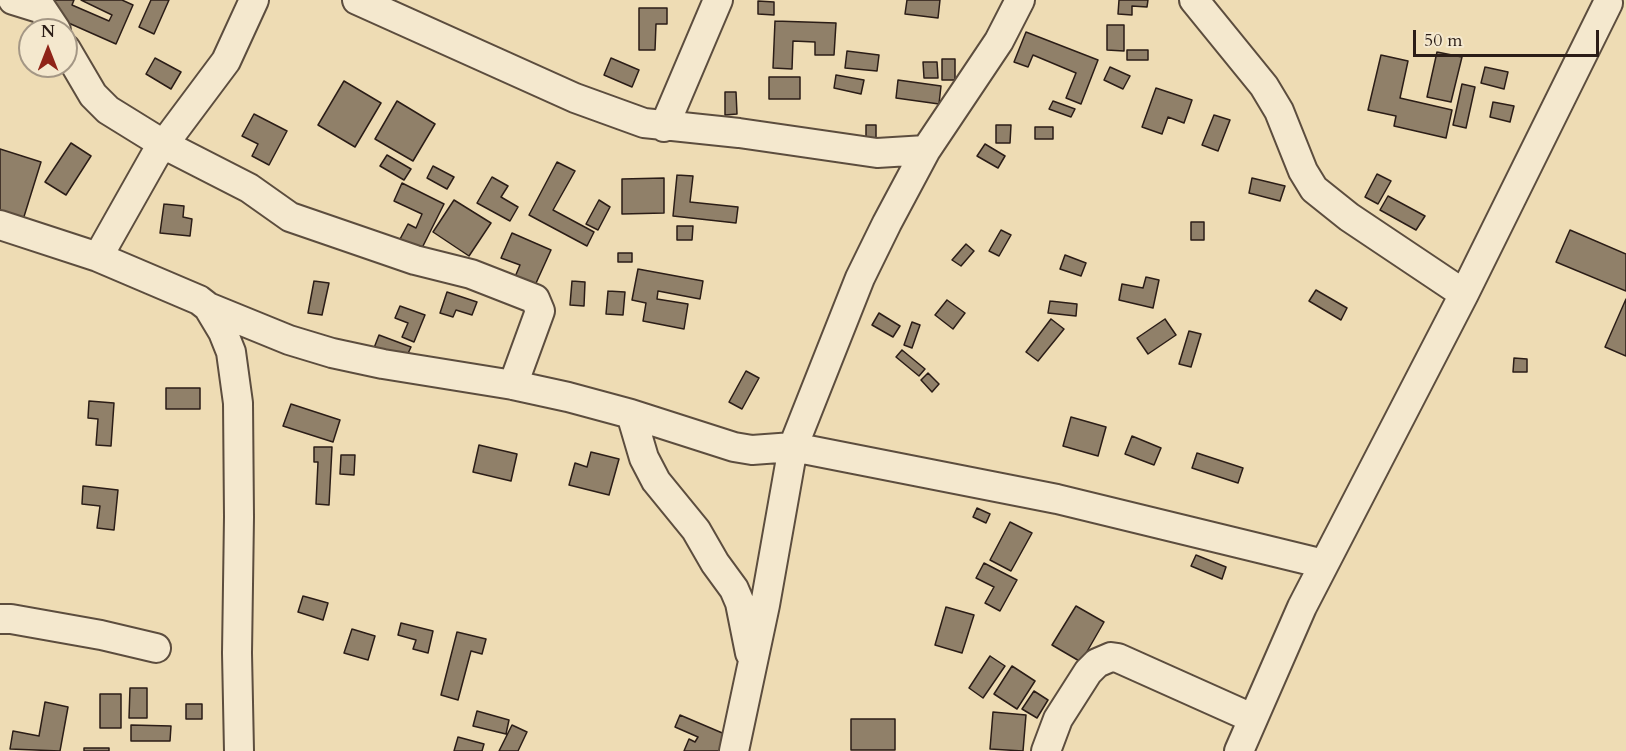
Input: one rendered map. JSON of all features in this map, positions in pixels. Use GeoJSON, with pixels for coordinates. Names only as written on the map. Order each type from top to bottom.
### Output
{"type":"FeatureCollection","features":[{"type":"Feature","properties":{"kind":"street"},"geometry":{"type":"LineString","coordinates":[[13,0],[42,9],[50,18]]}},
{"type":"Feature","properties":{"kind":"street"},"geometry":{"type":"LineString","coordinates":[[98,257],[163,144],[226,61],[254,0]]}},
{"type":"Feature","properties":{"kind":"street"},"geometry":{"type":"LineString","coordinates":[[357,0],[575,98],[628,119],[664,126],[877,153],[926,150]]}},
{"type":"Feature","properties":{"kind":"street"},"geometry":{"type":"LineString","coordinates":[[664,126],[718,0]]}},
{"type":"Feature","properties":{"kind":"street"},"geometry":{"type":"LineString","coordinates":[[734,751],[765,605],[793,447],[860,278],[926,150],[999,41],[1020,0]]}},
{"type":"Feature","properties":{"kind":"street"},"geometry":{"type":"LineString","coordinates":[[1194,0],[1264,86],[1279,111],[1303,171],[1314,189],[1349,217],[1464,294]]}},
{"type":"Feature","properties":{"kind":"street"},"geometry":{"type":"LineString","coordinates":[[1239,751],[1251,718],[1302,607],[1611,4]]}},
{"type":"Feature","properties":{"kind":"street"},"geometry":{"type":"LineString","coordinates":[[78,69],[93,95],[108,110],[163,144],[229,176],[290,217],[415,260],[471,274],[535,299],[540,310],[537,322],[513,385]]}},
{"type":"Feature","properties":{"kind":"street"},"geometry":{"type":"LineString","coordinates":[[0,225],[98,257],[199,300],[208,307],[289,340],[332,353],[568,397],[631,414],[734,447],[752,450],[793,447],[1057,499],[1324,564]]}},
{"type":"Feature","properties":{"kind":"street"},"geometry":{"type":"LineString","coordinates":[[208,307],[224,332],[231,352],[237,403],[238,751]]}},
{"type":"Feature","properties":{"kind":"street"},"geometry":{"type":"LineString","coordinates":[[631,414],[644,458],[656,481],[696,530],[715,563],[734,589],[740,603],[752,663]]}},
{"type":"Feature","properties":{"kind":"street"},"geometry":{"type":"LineString","coordinates":[[0,619],[68,629],[156,648]]}},
{"type":"Feature","properties":{"kind":"street"},"geometry":{"type":"LineString","coordinates":[[1046,751],[1058,719],[1088,672],[1097,663],[1112,657],[1251,718]]}},
{"type":"Feature","properties":{"kind":"building"},"geometry":{"type":"Polygon","coordinates":[[[52,0],[74,0],[72,5],[109,21],[112,15],[81,0],[122,0],[133,5],[116,44],[78,27],[78,18],[57,18],[46,13],[52,0]]]}},
{"type":"Feature","properties":{"kind":"building"},"geometry":{"type":"Polygon","coordinates":[[[151,0],[169,0],[154,34],[139,27],[151,0]]]}},
{"type":"Feature","properties":{"kind":"building"},"geometry":{"type":"Polygon","coordinates":[[[907,0],[940,0],[938,18],[905,14],[907,0]]]}},
{"type":"Feature","properties":{"kind":"building"},"geometry":{"type":"Polygon","coordinates":[[[1119,0],[1148,0],[1147,7],[1132,6],[1132,15],[1118,14],[1119,0]]]}},
{"type":"Feature","properties":{"kind":"building"},"geometry":{"type":"Polygon","coordinates":[[[758,1],[774,2],[774,15],[758,14],[758,1]]]}},
{"type":"Feature","properties":{"kind":"building"},"geometry":{"type":"Polygon","coordinates":[[[639,8],[667,8],[667,24],[656,24],[655,50],[639,50],[639,8]]]}},
{"type":"Feature","properties":{"kind":"building"},"geometry":{"type":"Polygon","coordinates":[[[775,21],[836,23],[834,55],[815,55],[815,42],[793,41],[792,69],[773,68],[775,21]]]}},
{"type":"Feature","properties":{"kind":"building"},"geometry":{"type":"Polygon","coordinates":[[[1107,25],[1124,25],[1124,51],[1107,50],[1107,25]]]}},
{"type":"Feature","properties":{"kind":"building"},"geometry":{"type":"Polygon","coordinates":[[[1026,32],[1098,60],[1081,104],[1066,98],[1076,73],[1033,55],[1028,67],[1014,62],[1026,32]]]}},
{"type":"Feature","properties":{"kind":"building"},"geometry":{"type":"Polygon","coordinates":[[[1127,50],[1148,50],[1148,60],[1127,60],[1127,50]]]}},
{"type":"Feature","properties":{"kind":"building"},"geometry":{"type":"Polygon","coordinates":[[[847,51],[879,55],[877,71],[845,68],[847,51]]]}},
{"type":"Feature","properties":{"kind":"building"},"geometry":{"type":"Polygon","coordinates":[[[1437,52],[1462,57],[1451,102],[1427,97],[1437,52]]]}},
{"type":"Feature","properties":{"kind":"building"},"geometry":{"type":"Polygon","coordinates":[[[1381,55],[1408,61],[1400,98],[1452,110],[1446,138],[1394,126],[1396,116],[1368,110],[1381,55]]]}},
{"type":"Feature","properties":{"kind":"building"},"geometry":{"type":"Polygon","coordinates":[[[155,58],[181,72],[171,89],[146,74],[155,58]]]}},
{"type":"Feature","properties":{"kind":"building"},"geometry":{"type":"Polygon","coordinates":[[[611,58],[639,70],[632,87],[604,75],[611,58]]]}},
{"type":"Feature","properties":{"kind":"building"},"geometry":{"type":"Polygon","coordinates":[[[942,59],[955,59],[955,80],[942,80],[942,59]]]}},
{"type":"Feature","properties":{"kind":"building"},"geometry":{"type":"Polygon","coordinates":[[[923,62],[937,62],[938,78],[924,78],[923,62]]]}},
{"type":"Feature","properties":{"kind":"building"},"geometry":{"type":"Polygon","coordinates":[[[1110,67],[1130,76],[1123,89],[1104,80],[1110,67]]]}},
{"type":"Feature","properties":{"kind":"building"},"geometry":{"type":"Polygon","coordinates":[[[1485,67],[1508,72],[1504,89],[1481,83],[1485,67]]]}},
{"type":"Feature","properties":{"kind":"building"},"geometry":{"type":"Polygon","coordinates":[[[836,75],[864,80],[861,94],[834,88],[836,75]]]}},
{"type":"Feature","properties":{"kind":"building"},"geometry":{"type":"Polygon","coordinates":[[[769,77],[800,77],[800,99],[769,99],[769,77]]]}},
{"type":"Feature","properties":{"kind":"building"},"geometry":{"type":"Polygon","coordinates":[[[898,80],[941,86],[939,104],[896,98],[898,80]]]}},
{"type":"Feature","properties":{"kind":"building"},"geometry":{"type":"Polygon","coordinates":[[[344,81],[381,103],[355,147],[318,125],[344,81]]]}},
{"type":"Feature","properties":{"kind":"building"},"geometry":{"type":"Polygon","coordinates":[[[1462,84],[1475,87],[1466,128],[1453,125],[1462,84]]]}},
{"type":"Feature","properties":{"kind":"building"},"geometry":{"type":"Polygon","coordinates":[[[1156,88],[1192,100],[1184,123],[1168,117],[1162,134],[1142,127],[1156,88]]]}},
{"type":"Feature","properties":{"kind":"building"},"geometry":{"type":"Polygon","coordinates":[[[725,92],[736,92],[737,114],[725,115],[725,92]]]}},
{"type":"Feature","properties":{"kind":"building"},"geometry":{"type":"Polygon","coordinates":[[[397,101],[435,124],[413,161],[375,139],[397,101]]]}},
{"type":"Feature","properties":{"kind":"building"},"geometry":{"type":"Polygon","coordinates":[[[1053,101],[1075,109],[1071,117],[1049,109],[1053,101]]]}},
{"type":"Feature","properties":{"kind":"building"},"geometry":{"type":"Polygon","coordinates":[[[1493,102],[1514,106],[1510,122],[1490,117],[1493,102]]]}},
{"type":"Feature","properties":{"kind":"building"},"geometry":{"type":"Polygon","coordinates":[[[254,114],[287,131],[269,165],[252,156],[258,144],[242,136],[254,114]]]}},
{"type":"Feature","properties":{"kind":"building"},"geometry":{"type":"Polygon","coordinates":[[[1214,115],[1230,120],[1218,151],[1202,145],[1214,115]]]}},
{"type":"Feature","properties":{"kind":"building"},"geometry":{"type":"Polygon","coordinates":[[[866,125],[876,125],[876,147],[866,147],[866,125]]]}},
{"type":"Feature","properties":{"kind":"building"},"geometry":{"type":"Polygon","coordinates":[[[996,125],[1011,125],[1010,143],[996,143],[996,125]]]}},
{"type":"Feature","properties":{"kind":"building"},"geometry":{"type":"Polygon","coordinates":[[[1035,127],[1053,127],[1053,139],[1035,139],[1035,127]]]}},
{"type":"Feature","properties":{"kind":"building"},"geometry":{"type":"Polygon","coordinates":[[[71,143],[91,156],[66,195],[45,182],[71,143]]]}},
{"type":"Feature","properties":{"kind":"building"},"geometry":{"type":"Polygon","coordinates":[[[985,144],[1005,156],[998,168],[977,156],[985,144]]]}},
{"type":"Feature","properties":{"kind":"building"},"geometry":{"type":"Polygon","coordinates":[[[0,149],[41,162],[22,223],[0,216],[0,149]]]}},
{"type":"Feature","properties":{"kind":"building"},"geometry":{"type":"Polygon","coordinates":[[[387,155],[411,169],[404,180],[380,166],[387,155]]]}},
{"type":"Feature","properties":{"kind":"building"},"geometry":{"type":"Polygon","coordinates":[[[557,162],[575,171],[553,210],[594,232],[587,246],[529,215],[557,162]]]}},
{"type":"Feature","properties":{"kind":"building"},"geometry":{"type":"Polygon","coordinates":[[[433,166],[454,177],[447,189],[427,178],[433,166]]]}},
{"type":"Feature","properties":{"kind":"building"},"geometry":{"type":"Polygon","coordinates":[[[1377,174],[1391,181],[1378,204],[1365,197],[1377,174]]]}},
{"type":"Feature","properties":{"kind":"building"},"geometry":{"type":"Polygon","coordinates":[[[677,175],[693,176],[690,202],[738,207],[736,223],[673,216],[677,175]]]}},
{"type":"Feature","properties":{"kind":"building"},"geometry":{"type":"Polygon","coordinates":[[[492,177],[508,186],[501,197],[518,207],[510,221],[477,203],[492,177]]]}},
{"type":"Feature","properties":{"kind":"building"},"geometry":{"type":"Polygon","coordinates":[[[664,178],[664,213],[622,214],[622,179],[664,178]]]}},
{"type":"Feature","properties":{"kind":"building"},"geometry":{"type":"Polygon","coordinates":[[[1252,178],[1285,186],[1280,201],[1249,193],[1252,178]]]}},
{"type":"Feature","properties":{"kind":"building"},"geometry":{"type":"Polygon","coordinates":[[[402,183],[444,204],[420,252],[399,241],[408,224],[416,228],[422,214],[394,201],[402,183]]]}},
{"type":"Feature","properties":{"kind":"building"},"geometry":{"type":"Polygon","coordinates":[[[1388,196],[1425,216],[1416,230],[1380,210],[1388,196]]]}},
{"type":"Feature","properties":{"kind":"building"},"geometry":{"type":"Polygon","coordinates":[[[454,200],[491,223],[469,256],[433,232],[454,200]]]}},
{"type":"Feature","properties":{"kind":"building"},"geometry":{"type":"Polygon","coordinates":[[[599,200],[610,207],[598,230],[586,224],[599,200]]]}},
{"type":"Feature","properties":{"kind":"building"},"geometry":{"type":"Polygon","coordinates":[[[164,204],[184,206],[183,217],[192,219],[190,236],[160,233],[164,204]]]}},
{"type":"Feature","properties":{"kind":"building"},"geometry":{"type":"Polygon","coordinates":[[[1191,222],[1204,222],[1204,240],[1191,240],[1191,222]]]}},
{"type":"Feature","properties":{"kind":"building"},"geometry":{"type":"Polygon","coordinates":[[[677,226],[693,226],[692,240],[677,240],[677,226]]]}},
{"type":"Feature","properties":{"kind":"building"},"geometry":{"type":"Polygon","coordinates":[[[1001,230],[1011,235],[999,256],[989,251],[1001,230]]]}},
{"type":"Feature","properties":{"kind":"building"},"geometry":{"type":"Polygon","coordinates":[[[1570,230],[1626,254],[1626,291],[1556,262],[1570,230]]]}},
{"type":"Feature","properties":{"kind":"building"},"geometry":{"type":"Polygon","coordinates":[[[512,233],[551,250],[532,292],[512,284],[520,265],[501,258],[512,233]]]}},
{"type":"Feature","properties":{"kind":"building"},"geometry":{"type":"Polygon","coordinates":[[[966,244],[974,251],[961,266],[952,260],[966,244]]]}},
{"type":"Feature","properties":{"kind":"building"},"geometry":{"type":"Polygon","coordinates":[[[618,253],[632,253],[632,262],[618,262],[618,253]]]}},
{"type":"Feature","properties":{"kind":"building"},"geometry":{"type":"Polygon","coordinates":[[[1065,255],[1086,263],[1081,276],[1060,269],[1065,255]]]}},
{"type":"Feature","properties":{"kind":"building"},"geometry":{"type":"Polygon","coordinates":[[[638,269],[703,281],[700,299],[658,291],[657,299],[688,304],[684,329],[643,321],[646,303],[632,300],[638,269]]]}},
{"type":"Feature","properties":{"kind":"building"},"geometry":{"type":"Polygon","coordinates":[[[1146,277],[1159,280],[1153,308],[1119,300],[1122,284],[1143,288],[1146,277]]]}},
{"type":"Feature","properties":{"kind":"building"},"geometry":{"type":"Polygon","coordinates":[[[314,281],[329,283],[322,315],[308,313],[314,281]]]}},
{"type":"Feature","properties":{"kind":"building"},"geometry":{"type":"Polygon","coordinates":[[[572,281],[585,282],[584,306],[570,305],[572,281]]]}},
{"type":"Feature","properties":{"kind":"building"},"geometry":{"type":"Polygon","coordinates":[[[1316,290],[1347,308],[1341,320],[1309,301],[1316,290]]]}},
{"type":"Feature","properties":{"kind":"building"},"geometry":{"type":"Polygon","coordinates":[[[608,291],[625,292],[623,315],[606,314],[608,291]]]}},
{"type":"Feature","properties":{"kind":"building"},"geometry":{"type":"Polygon","coordinates":[[[447,292],[477,302],[472,315],[456,310],[453,317],[440,313],[447,292]]]}},
{"type":"Feature","properties":{"kind":"building"},"geometry":{"type":"Polygon","coordinates":[[[1626,299],[1626,356],[1605,347],[1626,299]]]}},
{"type":"Feature","properties":{"kind":"building"},"geometry":{"type":"Polygon","coordinates":[[[947,300],[965,313],[953,329],[935,315],[947,300]]]}},
{"type":"Feature","properties":{"kind":"building"},"geometry":{"type":"Polygon","coordinates":[[[1050,301],[1077,304],[1076,316],[1048,313],[1050,301]]]}},
{"type":"Feature","properties":{"kind":"building"},"geometry":{"type":"Polygon","coordinates":[[[400,306],[425,315],[414,342],[402,337],[408,323],[395,318],[400,306]]]}},
{"type":"Feature","properties":{"kind":"building"},"geometry":{"type":"Polygon","coordinates":[[[879,313],[900,326],[893,337],[872,325],[879,313]]]}},
{"type":"Feature","properties":{"kind":"building"},"geometry":{"type":"Polygon","coordinates":[[[1051,319],[1064,329],[1038,361],[1026,352],[1051,319]]]}},
{"type":"Feature","properties":{"kind":"building"},"geometry":{"type":"Polygon","coordinates":[[[1165,319],[1176,335],[1148,354],[1137,338],[1165,319]]]}},
{"type":"Feature","properties":{"kind":"building"},"geometry":{"type":"Polygon","coordinates":[[[912,322],[920,325],[912,348],[904,345],[912,322]]]}},
{"type":"Feature","properties":{"kind":"building"},"geometry":{"type":"Polygon","coordinates":[[[1189,331],[1201,334],[1191,367],[1179,364],[1189,331]]]}},
{"type":"Feature","properties":{"kind":"building"},"geometry":{"type":"Polygon","coordinates":[[[379,335],[411,347],[405,360],[374,348],[379,335]]]}},
{"type":"Feature","properties":{"kind":"building"},"geometry":{"type":"Polygon","coordinates":[[[902,350],[925,369],[919,376],[896,357],[902,350]]]}},
{"type":"Feature","properties":{"kind":"building"},"geometry":{"type":"Polygon","coordinates":[[[1514,358],[1527,359],[1527,372],[1513,372],[1514,358]]]}},
{"type":"Feature","properties":{"kind":"building"},"geometry":{"type":"Polygon","coordinates":[[[746,371],[759,378],[742,409],[729,402],[746,371]]]}},
{"type":"Feature","properties":{"kind":"building"},"geometry":{"type":"Polygon","coordinates":[[[928,373],[939,384],[932,392],[921,380],[928,373]]]}},
{"type":"Feature","properties":{"kind":"building"},"geometry":{"type":"Polygon","coordinates":[[[166,388],[200,388],[200,409],[166,409],[166,388]]]}},
{"type":"Feature","properties":{"kind":"building"},"geometry":{"type":"Polygon","coordinates":[[[89,401],[114,403],[111,446],[96,445],[98,419],[88,418],[89,401]]]}},
{"type":"Feature","properties":{"kind":"building"},"geometry":{"type":"Polygon","coordinates":[[[291,404],[340,420],[333,442],[283,426],[291,404]]]}},
{"type":"Feature","properties":{"kind":"building"},"geometry":{"type":"Polygon","coordinates":[[[1071,417],[1106,427],[1098,456],[1063,446],[1071,417]]]}},
{"type":"Feature","properties":{"kind":"building"},"geometry":{"type":"Polygon","coordinates":[[[1132,436],[1161,448],[1154,465],[1125,454],[1132,436]]]}},
{"type":"Feature","properties":{"kind":"building"},"geometry":{"type":"Polygon","coordinates":[[[479,445],[517,454],[511,481],[473,472],[479,445]]]}},
{"type":"Feature","properties":{"kind":"building"},"geometry":{"type":"Polygon","coordinates":[[[314,447],[332,447],[329,505],[316,504],[318,462],[314,462],[314,447]]]}},
{"type":"Feature","properties":{"kind":"building"},"geometry":{"type":"Polygon","coordinates":[[[591,452],[619,459],[609,495],[569,485],[575,463],[587,467],[591,452]]]}},
{"type":"Feature","properties":{"kind":"building"},"geometry":{"type":"Polygon","coordinates":[[[1197,453],[1243,468],[1238,483],[1192,468],[1197,453]]]}},
{"type":"Feature","properties":{"kind":"building"},"geometry":{"type":"Polygon","coordinates":[[[341,455],[355,455],[354,475],[340,474],[341,455]]]}},
{"type":"Feature","properties":{"kind":"building"},"geometry":{"type":"Polygon","coordinates":[[[83,486],[118,490],[114,530],[97,528],[100,506],[82,504],[83,486]]]}},
{"type":"Feature","properties":{"kind":"building"},"geometry":{"type":"Polygon","coordinates":[[[977,508],[990,514],[986,523],[973,517],[977,508]]]}},
{"type":"Feature","properties":{"kind":"building"},"geometry":{"type":"Polygon","coordinates":[[[1010,522],[1032,533],[1011,571],[990,560],[1010,522]]]}},
{"type":"Feature","properties":{"kind":"building"},"geometry":{"type":"Polygon","coordinates":[[[1196,555],[1226,567],[1222,579],[1191,566],[1196,555]]]}},
{"type":"Feature","properties":{"kind":"building"},"geometry":{"type":"Polygon","coordinates":[[[984,563],[1017,580],[1000,611],[985,603],[994,587],[976,578],[984,563]]]}},
{"type":"Feature","properties":{"kind":"building"},"geometry":{"type":"Polygon","coordinates":[[[303,596],[328,603],[323,620],[298,612],[303,596]]]}},
{"type":"Feature","properties":{"kind":"building"},"geometry":{"type":"Polygon","coordinates":[[[1076,606],[1104,622],[1081,662],[1052,645],[1076,606]]]}},
{"type":"Feature","properties":{"kind":"building"},"geometry":{"type":"Polygon","coordinates":[[[946,607],[974,615],[962,653],[935,645],[946,607]]]}},
{"type":"Feature","properties":{"kind":"building"},"geometry":{"type":"Polygon","coordinates":[[[401,623],[433,631],[428,653],[413,649],[416,640],[398,635],[401,623]]]}},
{"type":"Feature","properties":{"kind":"building"},"geometry":{"type":"Polygon","coordinates":[[[352,629],[375,636],[368,660],[344,653],[352,629]]]}},
{"type":"Feature","properties":{"kind":"building"},"geometry":{"type":"Polygon","coordinates":[[[457,632],[486,639],[482,654],[471,651],[458,700],[441,695],[457,632]]]}},
{"type":"Feature","properties":{"kind":"building"},"geometry":{"type":"Polygon","coordinates":[[[990,656],[1005,666],[983,698],[969,688],[990,656]]]}},
{"type":"Feature","properties":{"kind":"building"},"geometry":{"type":"Polygon","coordinates":[[[1012,666],[1035,681],[1017,709],[994,694],[1012,666]]]}},
{"type":"Feature","properties":{"kind":"building"},"geometry":{"type":"Polygon","coordinates":[[[130,688],[147,688],[147,718],[129,718],[130,688]]]}},
{"type":"Feature","properties":{"kind":"building"},"geometry":{"type":"Polygon","coordinates":[[[1034,691],[1048,700],[1037,718],[1022,709],[1034,691]]]}},
{"type":"Feature","properties":{"kind":"building"},"geometry":{"type":"Polygon","coordinates":[[[100,694],[121,694],[121,728],[100,728],[100,694]]]}},
{"type":"Feature","properties":{"kind":"building"},"geometry":{"type":"Polygon","coordinates":[[[45,702],[68,707],[60,751],[10,749],[13,731],[39,736],[45,702]]]}},
{"type":"Feature","properties":{"kind":"building"},"geometry":{"type":"Polygon","coordinates":[[[186,704],[202,704],[202,719],[186,719],[186,704]]]}},
{"type":"Feature","properties":{"kind":"building"},"geometry":{"type":"Polygon","coordinates":[[[477,711],[509,720],[506,734],[473,726],[477,711]]]}},
{"type":"Feature","properties":{"kind":"building"},"geometry":{"type":"Polygon","coordinates":[[[993,712],[1026,715],[1023,751],[990,749],[993,712]]]}},
{"type":"Feature","properties":{"kind":"building"},"geometry":{"type":"Polygon","coordinates":[[[680,715],[727,735],[720,751],[684,751],[689,739],[695,742],[698,737],[675,727],[680,715]]]}},
{"type":"Feature","properties":{"kind":"building"},"geometry":{"type":"Polygon","coordinates":[[[851,719],[895,719],[895,750],[851,750],[851,719]]]}},
{"type":"Feature","properties":{"kind":"building"},"geometry":{"type":"Polygon","coordinates":[[[131,725],[171,726],[170,741],[131,741],[131,725]]]}},
{"type":"Feature","properties":{"kind":"building"},"geometry":{"type":"Polygon","coordinates":[[[512,725],[527,732],[518,751],[499,751],[512,725]]]}},
{"type":"Feature","properties":{"kind":"building"},"geometry":{"type":"Polygon","coordinates":[[[458,737],[484,744],[482,751],[454,751],[458,737]]]}},
{"type":"Feature","properties":{"kind":"building"},"geometry":{"type":"Polygon","coordinates":[[[84,748],[109,748],[109,751],[84,751],[84,748]]]}}]}
